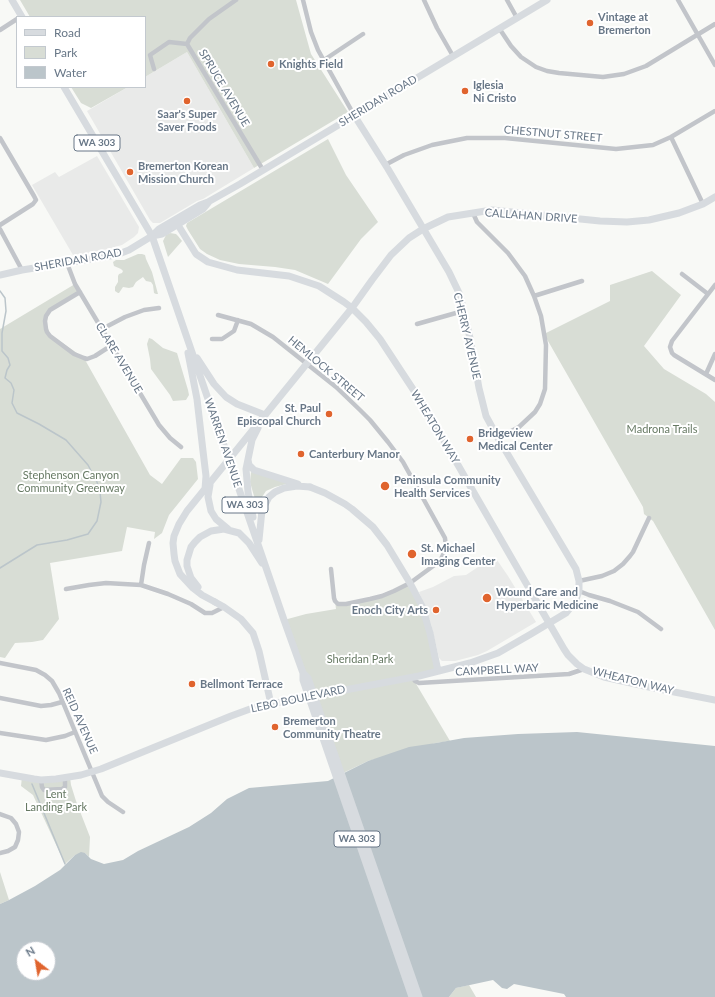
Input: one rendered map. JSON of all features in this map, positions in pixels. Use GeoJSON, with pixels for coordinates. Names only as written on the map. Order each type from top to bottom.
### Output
{"type":"FeatureCollection","features":[{"type":"Feature","properties":{"kind":"main road"},"geometry":{"type":"LineString","coordinates":[[12,0],[20,16]]}},
{"type":"Feature","properties":{"kind":"main road","name":"SHERIDAN ROAD"},"geometry":{"type":"LineString","coordinates":[[0,275],[116,255],[124,252],[152,236],[159,229],[182,215],[208,202],[263,170],[547,0]]}},
{"type":"Feature","properties":{"kind":"main road","name":"WA 303"},"geometry":{"type":"LineString","coordinates":[[65,88],[152,236]]}},
{"type":"Feature","properties":{"kind":"main road","name":"CHERRY AVENUE"},"geometry":{"type":"LineString","coordinates":[[354,115],[386,165],[449,272],[460,295],[486,416],[576,569],[579,581],[579,591],[575,602],[566,613],[549,623]]}},
{"type":"Feature","properties":{"kind":"main road","name":"CALLAHAN DRIVE"},"geometry":{"type":"LineString","coordinates":[[265,415],[352,308],[393,253],[409,238],[423,229],[448,217],[492,210],[600,221],[628,222],[649,220],[703,204],[715,197]]}},
{"type":"Feature","properties":{"kind":"main road","name":"SHERIDAN ROAD"},"geometry":{"type":"LineString","coordinates":[[152,236],[162,234],[178,225],[202,209],[208,202]]}},
{"type":"Feature","properties":{"kind":"main road","name":"WHEATON WAY"},"geometry":{"type":"LineString","coordinates":[[178,225],[196,254],[208,262],[237,270],[282,275],[323,288],[352,308],[366,322],[380,339],[424,406],[549,623],[568,655],[577,664],[584,669],[604,677],[715,700]]}},
{"type":"Feature","properties":{"kind":"main road","name":"WARREN AVENUE"},"geometry":{"type":"LineString","coordinates":[[152,236],[305,677]]}},
{"type":"Feature","properties":{"kind":"main road"},"geometry":{"type":"LineString","coordinates":[[184,329],[197,398],[206,476],[204,491]]}},
{"type":"Feature","properties":{"kind":"main road"},"geometry":{"type":"LineString","coordinates":[[190,348],[214,384],[223,394],[237,404],[265,415]]}},
{"type":"Feature","properties":{"kind":"main road"},"geometry":{"type":"LineString","coordinates":[[258,544],[246,473],[252,440],[265,415]]}},
{"type":"Feature","properties":{"kind":"main road"},"geometry":{"type":"LineString","coordinates":[[265,415],[187,511],[174,536],[173,549],[175,561],[183,577],[193,588],[241,619],[253,633],[259,651],[271,704]]}},
{"type":"Feature","properties":{"kind":"main road"},"geometry":{"type":"LineString","coordinates":[[248,460],[249,465],[258,472],[310,487],[325,493],[345,504],[373,528],[387,545],[419,600],[426,618],[438,671]]}},
{"type":"Feature","properties":{"kind":"main road"},"geometry":{"type":"LineString","coordinates":[[211,481],[208,497],[211,511],[216,519],[230,530]]}},
{"type":"Feature","properties":{"kind":"main road"},"geometry":{"type":"LineString","coordinates":[[258,544],[262,510],[269,497],[275,492],[284,488],[297,486],[310,487]]}},
{"type":"Feature","properties":{"kind":"main road"},"geometry":{"type":"LineString","coordinates":[[215,602],[194,583],[188,572],[187,560],[191,547],[200,537],[211,531],[219,529],[239,533],[249,543],[268,572]]}},
{"type":"Feature","properties":{"kind":"main road","name":"LEBO BOULEVARD"},"geometry":{"type":"LineString","coordinates":[[0,773],[41,780],[65,778],[92,772],[231,716],[271,704],[412,677],[470,663],[498,653],[549,623]]}},
{"type":"Feature","properties":{"kind":"main road","name":"WA 303"},"geometry":{"type":"LineString","coordinates":[[305,677],[412,997]]}},
{"type":"Feature","properties":{"kind":"main road","name":"WA 303"},"geometry":{"type":"LineString","coordinates":[[305,677],[419,997]]}},
{"type":"Feature","properties":{"kind":"street"},"geometry":{"type":"LineString","coordinates":[[187,44],[190,38],[209,19],[236,0]]}},
{"type":"Feature","properties":{"kind":"street","name":"CHERRY AVENUE"},"geometry":{"type":"LineString","coordinates":[[303,0],[311,32],[318,50],[354,115]]}},
{"type":"Feature","properties":{"kind":"street"},"geometry":{"type":"LineString","coordinates":[[424,0],[437,28],[453,56]]}},
{"type":"Feature","properties":{"kind":"street"},"geometry":{"type":"LineString","coordinates":[[507,0],[517,18]]}},
{"type":"Feature","properties":{"kind":"street"},"geometry":{"type":"LineString","coordinates":[[678,0],[715,65]]}},
{"type":"Feature","properties":{"kind":"street"},"geometry":{"type":"LineString","coordinates":[[0,30],[16,20]]}},
{"type":"Feature","properties":{"kind":"street"},"geometry":{"type":"LineString","coordinates":[[499,28],[511,46],[521,57],[536,67],[559,73],[603,77],[624,74],[646,66],[698,36],[715,24]]}},
{"type":"Feature","properties":{"kind":"street"},"geometry":{"type":"LineString","coordinates":[[324,60],[363,34]]}},
{"type":"Feature","properties":{"kind":"street","name":"SPRUCE AVENUE"},"geometry":{"type":"LineString","coordinates":[[154,69],[150,55],[169,42],[187,44],[263,170]]}},
{"type":"Feature","properties":{"kind":"street","name":"CHESTNUT STREET"},"geometry":{"type":"LineString","coordinates":[[386,165],[404,155],[425,148],[445,142],[467,138],[505,138],[616,149],[653,145],[671,137],[715,111]]}},
{"type":"Feature","properties":{"kind":"street"},"geometry":{"type":"LineString","coordinates":[[671,137],[703,204]]}},
{"type":"Feature","properties":{"kind":"street"},"geometry":{"type":"LineString","coordinates":[[0,138],[36,200],[33,204],[0,225]]}},
{"type":"Feature","properties":{"kind":"street"},"geometry":{"type":"LineString","coordinates":[[473,213],[478,222],[508,253],[525,276],[541,316],[546,345],[545,389],[540,404],[535,412],[519,427],[498,438]]}},
{"type":"Feature","properties":{"kind":"street"},"geometry":{"type":"LineString","coordinates":[[0,229],[22,270]]}},
{"type":"Feature","properties":{"kind":"street","name":"CLARE AVENUE"},"geometry":{"type":"LineString","coordinates":[[67,263],[75,284],[163,430],[172,440],[181,446]]}},
{"type":"Feature","properties":{"kind":"street"},"geometry":{"type":"LineString","coordinates":[[682,274],[708,294]]}},
{"type":"Feature","properties":{"kind":"street"},"geometry":{"type":"LineString","coordinates":[[534,296],[582,281]]}},
{"type":"Feature","properties":{"kind":"street"},"geometry":{"type":"LineString","coordinates":[[715,285],[670,344],[670,350],[674,355],[715,380]]}},
{"type":"Feature","properties":{"kind":"street"},"geometry":{"type":"LineString","coordinates":[[80,292],[50,310],[45,320],[47,332],[50,336],[74,354],[87,359],[95,356],[112,345]]}},
{"type":"Feature","properties":{"kind":"street"},"geometry":{"type":"LineString","coordinates":[[102,329],[124,316],[144,310],[160,308]]}},
{"type":"Feature","properties":{"kind":"street"},"geometry":{"type":"LineString","coordinates":[[417,324],[463,311]]}},
{"type":"Feature","properties":{"kind":"street","name":"HEMLOCK STREET"},"geometry":{"type":"LineString","coordinates":[[218,315],[251,324],[273,337],[308,363],[360,410],[390,444],[406,467],[445,538],[446,549],[440,561],[410,583]]}},
{"type":"Feature","properties":{"kind":"street"},"geometry":{"type":"LineString","coordinates":[[212,339],[222,339],[234,331],[238,320]]}},
{"type":"Feature","properties":{"kind":"street"},"geometry":{"type":"LineString","coordinates":[[706,374],[715,354]]}},
{"type":"Feature","properties":{"kind":"street"},"geometry":{"type":"LineString","coordinates":[[579,581],[609,574],[623,564],[633,552],[649,518]]}},
{"type":"Feature","properties":{"kind":"street"},"geometry":{"type":"LineString","coordinates":[[142,585],[144,565],[149,543]]}},
{"type":"Feature","properties":{"kind":"street"},"geometry":{"type":"LineString","coordinates":[[331,569],[334,598],[338,604],[370,599],[394,591],[410,583]]}},
{"type":"Feature","properties":{"kind":"street"},"geometry":{"type":"LineString","coordinates":[[66,589],[88,585],[106,584],[142,585],[191,604],[205,613],[212,613],[224,607]]}},
{"type":"Feature","properties":{"kind":"street"},"geometry":{"type":"LineString","coordinates":[[579,591],[638,612],[661,629]]}},
{"type":"Feature","properties":{"kind":"street","name":"REID AVENUE"},"geometry":{"type":"LineString","coordinates":[[0,663],[32,668],[45,675],[52,681],[102,796],[123,812]]}},
{"type":"Feature","properties":{"kind":"street","name":"CAMPBELL WAY"},"geometry":{"type":"LineString","coordinates":[[412,677],[419,684],[569,674],[584,669]]}},
{"type":"Feature","properties":{"kind":"street"},"geometry":{"type":"LineString","coordinates":[[0,698],[41,706],[62,702]]}},
{"type":"Feature","properties":{"kind":"street"},"geometry":{"type":"LineString","coordinates":[[0,733],[46,740],[75,732]]}},
{"type":"Feature","properties":{"kind":"street"},"geometry":{"type":"LineString","coordinates":[[41,780],[44,790],[62,789],[65,787],[65,778]]}},
{"type":"Feature","properties":{"kind":"street"},"geometry":{"type":"LineString","coordinates":[[0,814],[14,821],[18,828],[19,837],[15,846],[8,852],[0,853]]}},
{"type":"Feature","properties":{"kind":"shaded area"},"geometry":{"type":"Polygon","coordinates":[[[187,52],[254,168],[160,223],[153,223],[150,220],[87,111],[126,88],[146,88],[146,76],[187,52]]]}},
{"type":"Feature","properties":{"kind":"shaded area"},"geometry":{"type":"Polygon","coordinates":[[[97,156],[139,227],[138,233],[122,245],[100,251],[73,255],[32,185],[55,172],[59,177],[97,156]]]}},
{"type":"Feature","properties":{"kind":"shaded area"},"geometry":{"type":"Polygon","coordinates":[[[493,557],[497,560],[508,576],[536,622],[478,655],[455,661],[442,661],[439,658],[431,624],[419,592],[433,587],[454,576],[466,575],[493,557]]]}},
{"type":"Feature","properties":{"kind":"green space"},"geometry":{"type":"Polygon","coordinates":[[[20,0],[296,0],[311,54],[348,112],[254,168],[187,52],[146,76],[146,16],[29,16],[20,0]]]}},
{"type":"Feature","properties":{"kind":"green space"},"geometry":{"type":"Polygon","coordinates":[[[72,88],[126,88],[91,108],[81,103],[72,88]]]}},
{"type":"Feature","properties":{"kind":"green space"},"geometry":{"type":"Polygon","coordinates":[[[328,139],[346,175],[378,222],[361,239],[328,284],[295,270],[239,264],[220,260],[200,249],[186,226],[187,223],[328,139]]]}},
{"type":"Feature","properties":{"kind":"green space"},"geometry":{"type":"Polygon","coordinates":[[[170,233],[176,234],[182,241],[168,257],[163,241],[166,235],[170,233]]]}},
{"type":"Feature","properties":{"kind":"green space"},"geometry":{"type":"Polygon","coordinates":[[[138,254],[145,255],[152,272],[158,294],[154,293],[151,282],[146,281],[143,277],[136,282],[133,287],[123,287],[119,293],[115,291],[118,276],[123,271],[114,266],[113,262],[116,260],[124,260],[138,254]]]}},
{"type":"Feature","properties":{"kind":"green space","name":"Madrona Trails"},"geometry":{"type":"Polygon","coordinates":[[[652,271],[681,295],[644,346],[664,369],[706,394],[715,402],[715,630],[653,521],[644,514],[643,507],[544,334],[610,301],[610,285],[652,271]]]}},
{"type":"Feature","properties":{"kind":"green space","name":"Stephenson Canyon Community Greenway"},"geometry":{"type":"Polygon","coordinates":[[[75,284],[80,292],[53,308],[46,316],[47,332],[84,358],[150,475],[162,484],[181,458],[193,458],[196,462],[198,479],[169,515],[162,533],[154,539],[155,532],[127,527],[122,551],[50,563],[59,619],[43,640],[15,643],[5,658],[0,657],[0,329],[75,284]]]}},
{"type":"Feature","properties":{"kind":"green space"},"geometry":{"type":"Polygon","coordinates":[[[149,338],[163,348],[177,353],[189,395],[186,400],[173,401],[151,369],[147,344],[149,338]]]}},
{"type":"Feature","properties":{"kind":"green space"},"geometry":{"type":"Polygon","coordinates":[[[251,472],[290,483],[266,491],[258,503],[254,496],[250,482],[251,472]]]}},
{"type":"Feature","properties":{"kind":"green space","name":"Sheridan Park"},"geometry":{"type":"Polygon","coordinates":[[[410,583],[419,600],[438,671],[412,677],[450,741],[436,743],[368,761],[341,774],[284,620],[306,614],[336,609],[335,601],[338,604],[370,599],[410,583]]]}},
{"type":"Feature","properties":{"kind":"green space","name":"Lent Landing Park"},"geometry":{"type":"Polygon","coordinates":[[[22,777],[70,777],[76,801],[90,837],[89,857],[85,853],[75,855],[65,864],[33,795],[21,786],[22,777]]]}},
{"type":"Feature","properties":{"kind":"green space"},"geometry":{"type":"Polygon","coordinates":[[[0,872],[9,900],[0,904],[0,872]]]}},
{"type":"Feature","properties":{"kind":"green space"},"geometry":{"type":"Polygon","coordinates":[[[469,985],[476,997],[449,997],[456,988],[469,985]]]}},
{"type":"Feature","properties":{"kind":"water"},"geometry":{"type":"Polygon","coordinates":[[[577,732],[715,746],[715,997],[566,997],[564,994],[514,984],[507,989],[502,988],[493,980],[456,988],[449,997],[0,997],[0,904],[35,886],[60,870],[75,855],[81,852],[85,853],[91,859],[104,864],[123,860],[138,851],[189,827],[211,813],[227,799],[249,788],[328,781],[368,761],[409,747],[464,738],[577,732]]]}},
{"type":"Feature","properties":{"kind":"waterway"},"geometry":{"type":"LineString","coordinates":[[0,291],[5,298],[6,311],[2,333],[2,351],[8,358],[10,365],[5,378],[11,383],[14,390],[12,403],[17,413],[66,440],[88,465],[97,482],[101,502],[97,521],[88,534],[67,540],[37,545],[0,568]]}},
{"type":"Feature","properties":{"kind":"waterway"},"geometry":{"type":"LineString","coordinates":[[32,784],[65,864]]}},
{"type":"Feature","properties":{"kind":"place","name":"Vintage at Bremerton"},"geometry":{"type":"Point","coordinates":[590,23]}},
{"type":"Feature","properties":{"kind":"place","name":"Knights Field"},"geometry":{"type":"Point","coordinates":[271,64]}},
{"type":"Feature","properties":{"kind":"place","name":"Iglesia Ni Cristo"},"geometry":{"type":"Point","coordinates":[465,91]}},
{"type":"Feature","properties":{"kind":"place","name":"Saar's Super Saver Foods"},"geometry":{"type":"Point","coordinates":[187,101]}},
{"type":"Feature","properties":{"kind":"place","name":"Bremerton Korean Mission Church"},"geometry":{"type":"Point","coordinates":[130,172]}},
{"type":"Feature","properties":{"kind":"place","name":"St. Paul Episcopal Church"},"geometry":{"type":"Point","coordinates":[329,414]}},
{"type":"Feature","properties":{"kind":"place","name":"Bridgeview Medical Center"},"geometry":{"type":"Point","coordinates":[470,439]}},
{"type":"Feature","properties":{"kind":"place","name":"Canterbury Manor"},"geometry":{"type":"Point","coordinates":[301,454]}},
{"type":"Feature","properties":{"kind":"place","name":"Peninsula Community Health Services"},"geometry":{"type":"Point","coordinates":[385,486]}},
{"type":"Feature","properties":{"kind":"place","name":"St. Michael Imaging Center"},"geometry":{"type":"Point","coordinates":[412,554]}},
{"type":"Feature","properties":{"kind":"place","name":"Wound Care and Hyperbaric Medicine"},"geometry":{"type":"Point","coordinates":[487,598]}},
{"type":"Feature","properties":{"kind":"place","name":"Enoch City Arts"},"geometry":{"type":"Point","coordinates":[436,610]}},
{"type":"Feature","properties":{"kind":"place","name":"Bellmont Terrace"},"geometry":{"type":"Point","coordinates":[192,684]}},
{"type":"Feature","properties":{"kind":"place","name":"Bremerton Community Theatre"},"geometry":{"type":"Point","coordinates":[275,727]}}]}
